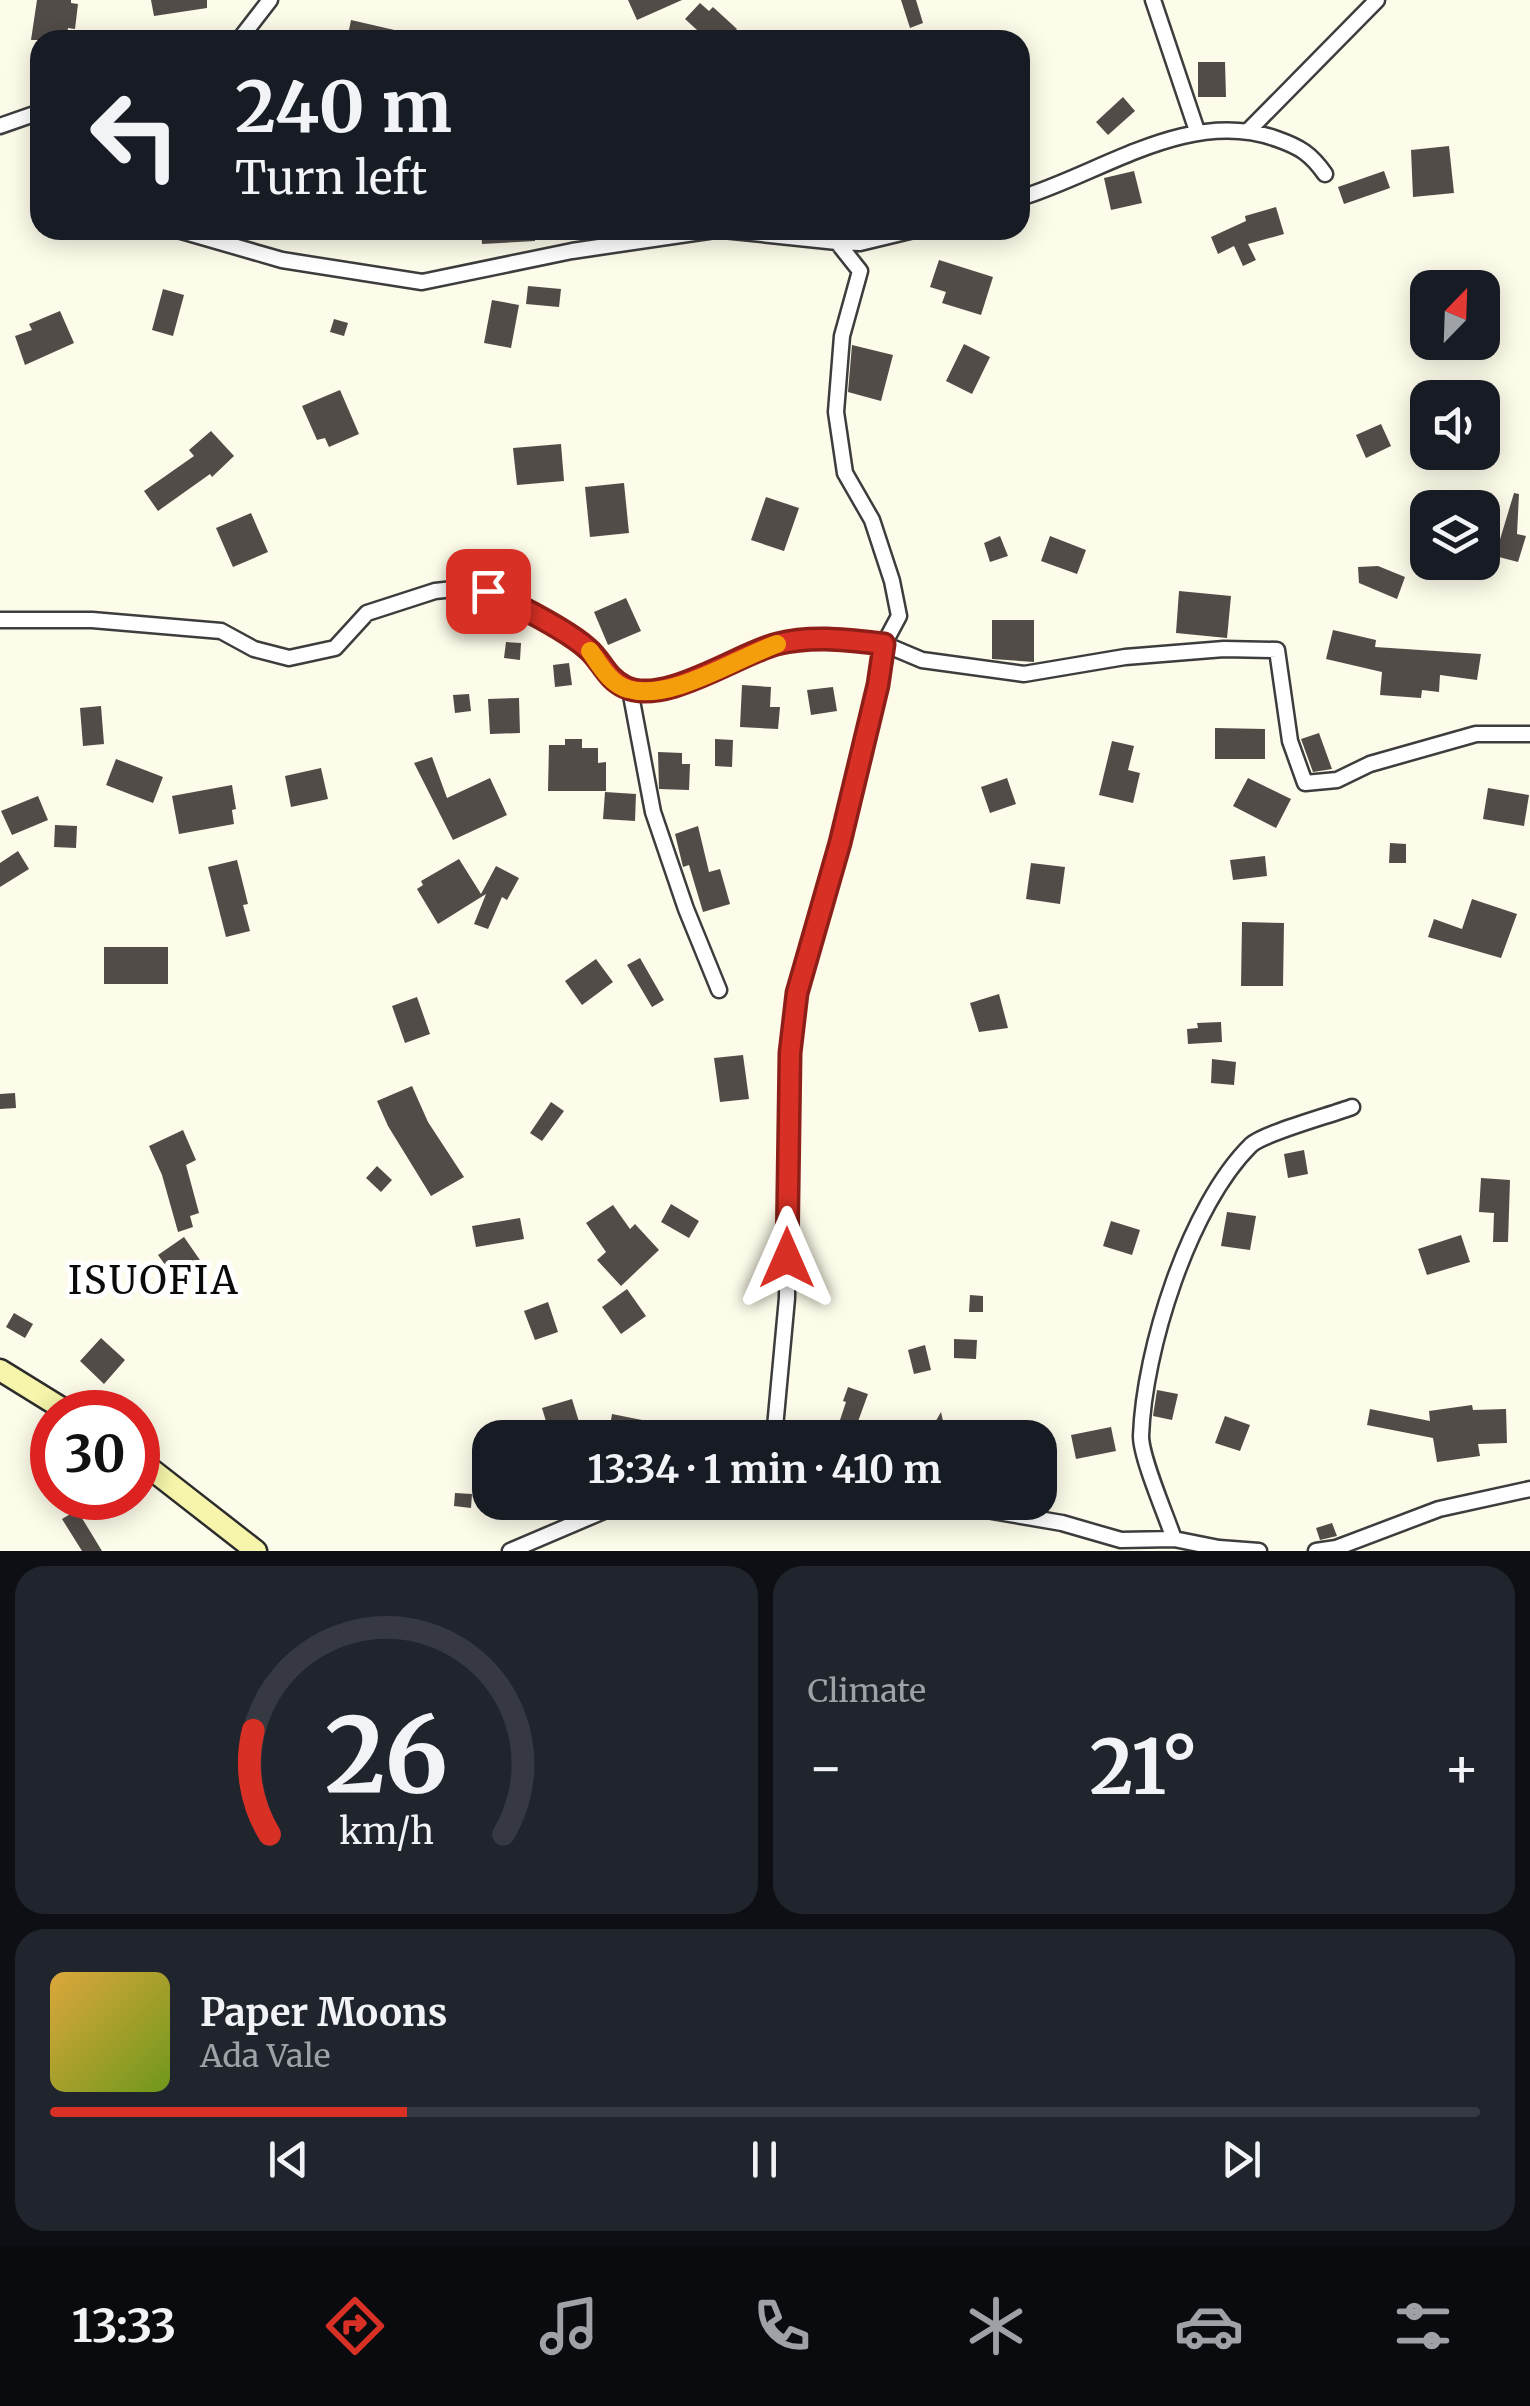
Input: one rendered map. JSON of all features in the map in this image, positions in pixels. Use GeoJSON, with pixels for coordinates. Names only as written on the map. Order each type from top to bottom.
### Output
{"type":"FeatureCollection","features":[{"type":"Feature","properties":{"kind":"main road"},"geometry":{"type":"LineString","coordinates":[[0,1370],[32,1390]]}},
{"type":"Feature","properties":{"kind":"main road"},"geometry":{"type":"LineString","coordinates":[[160,1476],[256,1551]]}},
{"type":"Feature","properties":{"kind":"street"},"geometry":{"type":"LineString","coordinates":[[247,30],[270,0]]}},
{"type":"Feature","properties":{"kind":"street"},"geometry":{"type":"LineString","coordinates":[[1153,0],[1197,132]]}},
{"type":"Feature","properties":{"kind":"street"},"geometry":{"type":"LineString","coordinates":[[1250,130],[1377,0]]}},
{"type":"Feature","properties":{"kind":"street"},"geometry":{"type":"LineString","coordinates":[[0,126],[30,116]]}},
{"type":"Feature","properties":{"kind":"street"},"geometry":{"type":"LineString","coordinates":[[1030,194],[1139,150],[1197,132],[1250,130],[1309,152],[1325,174]]}},
{"type":"Feature","properties":{"kind":"street"},"geometry":{"type":"LineString","coordinates":[[213,240],[282,260],[422,282],[652,240]]}},
{"type":"Feature","properties":{"kind":"street"},"geometry":{"type":"LineString","coordinates":[[817,240],[860,244],[875,240]]}},
{"type":"Feature","properties":{"kind":"street"},"geometry":{"type":"LineString","coordinates":[[776,1420],[787,1298],[790,1053],[797,993],[840,843],[884,644],[898,616],[892,581],[872,520],[846,473],[836,412],[842,336],[860,271],[837,242]]}},
{"type":"Feature","properties":{"kind":"street"},"geometry":{"type":"LineString","coordinates":[[0,620],[92,620],[221,631],[254,649],[289,658],[334,648],[367,613],[434,591],[463,588],[488,591],[520,606],[589,650],[607,676],[630,690],[664,689],[774,644],[815,637],[884,644],[922,660],[1024,674],[1125,657],[1224,648],[1277,650],[1290,741],[1305,783],[1337,780],[1370,764],[1476,734],[1530,734]]}},
{"type":"Feature","properties":{"kind":"street"},"geometry":{"type":"LineString","coordinates":[[630,690],[653,812],[719,990]]}},
{"type":"Feature","properties":{"kind":"street"},"geometry":{"type":"LineString","coordinates":[[1174,1539],[1141,1440],[1154,1350],[1185,1251],[1199,1220],[1254,1142],[1352,1107]]}},
{"type":"Feature","properties":{"kind":"street"},"geometry":{"type":"LineString","coordinates":[[1316,1551],[1336,1548],[1440,1508],[1530,1489]]}},
{"type":"Feature","properties":{"kind":"street"},"geometry":{"type":"LineString","coordinates":[[510,1551],[583,1520]]}},
{"type":"Feature","properties":{"kind":"street"},"geometry":{"type":"LineString","coordinates":[[1044,1520],[1120,1540],[1174,1539],[1219,1550],[1259,1551]]}},
{"type":"Feature","properties":{"kind":"building"},"geometry":{"type":"Polygon","coordinates":[[[37,0],[71,0],[78,4],[75,29],[32,30],[37,0]]]}},
{"type":"Feature","properties":{"kind":"building"},"geometry":{"type":"Polygon","coordinates":[[[151,0],[207,0],[207,8],[154,16],[151,0]]]}},
{"type":"Feature","properties":{"kind":"building"},"geometry":{"type":"Polygon","coordinates":[[[628,0],[682,0],[637,20],[628,0]]]}},
{"type":"Feature","properties":{"kind":"building"},"geometry":{"type":"Polygon","coordinates":[[[901,0],[916,0],[923,23],[910,28],[901,0]]]}},
{"type":"Feature","properties":{"kind":"building"},"geometry":{"type":"Polygon","coordinates":[[[700,3],[709,11],[713,7],[737,29],[697,30],[685,19],[700,3]]]}},
{"type":"Feature","properties":{"kind":"building"},"geometry":{"type":"Polygon","coordinates":[[[351,20],[394,30],[349,30],[351,20]]]}},
{"type":"Feature","properties":{"kind":"building"},"geometry":{"type":"Polygon","coordinates":[[[1198,62],[1225,62],[1226,97],[1198,97],[1198,62]]]}},
{"type":"Feature","properties":{"kind":"building"},"geometry":{"type":"Polygon","coordinates":[[[1123,97],[1135,111],[1108,135],[1096,122],[1123,97]]]}},
{"type":"Feature","properties":{"kind":"building"},"geometry":{"type":"Polygon","coordinates":[[[1449,146],[1454,193],[1413,197],[1411,150],[1449,146]]]}},
{"type":"Feature","properties":{"kind":"building"},"geometry":{"type":"Polygon","coordinates":[[[1134,171],[1142,203],[1111,210],[1104,178],[1134,171]]]}},
{"type":"Feature","properties":{"kind":"building"},"geometry":{"type":"Polygon","coordinates":[[[1384,171],[1390,188],[1344,204],[1338,187],[1384,171]]]}},
{"type":"Feature","properties":{"kind":"building"},"geometry":{"type":"Polygon","coordinates":[[[1276,207],[1284,234],[1248,244],[1256,260],[1243,266],[1234,246],[1218,254],[1211,237],[1246,221],[1245,216],[1276,207]]]}},
{"type":"Feature","properties":{"kind":"building"},"geometry":{"type":"Polygon","coordinates":[[[482,240],[535,240],[535,241],[482,244],[482,240]]]}},
{"type":"Feature","properties":{"kind":"building"},"geometry":{"type":"Polygon","coordinates":[[[939,260],[993,277],[981,315],[942,303],[946,292],[930,287],[939,260]]]}},
{"type":"Feature","properties":{"kind":"building"},"geometry":{"type":"Polygon","coordinates":[[[528,286],[561,289],[559,307],[526,304],[528,286]]]}},
{"type":"Feature","properties":{"kind":"building"},"geometry":{"type":"Polygon","coordinates":[[[163,289],[184,295],[173,336],[152,330],[163,289]]]}},
{"type":"Feature","properties":{"kind":"building"},"geometry":{"type":"Polygon","coordinates":[[[492,300],[519,305],[511,348],[484,343],[492,300]]]}},
{"type":"Feature","properties":{"kind":"building"},"geometry":{"type":"Polygon","coordinates":[[[60,311],[74,343],[25,365],[15,336],[32,330],[29,324],[60,311]]]}},
{"type":"Feature","properties":{"kind":"building"},"geometry":{"type":"Polygon","coordinates":[[[334,319],[348,323],[344,336],[330,332],[334,319]]]}},
{"type":"Feature","properties":{"kind":"building"},"geometry":{"type":"Polygon","coordinates":[[[964,344],[990,357],[972,394],[946,381],[964,344]]]}},
{"type":"Feature","properties":{"kind":"building"},"geometry":{"type":"Polygon","coordinates":[[[852,345],[893,355],[881,401],[848,392],[852,345]]]}},
{"type":"Feature","properties":{"kind":"building"},"geometry":{"type":"Polygon","coordinates":[[[340,390],[359,434],[329,447],[325,438],[317,440],[302,406],[340,390]]]}},
{"type":"Feature","properties":{"kind":"building"},"geometry":{"type":"Polygon","coordinates":[[[1381,424],[1391,446],[1366,458],[1356,435],[1381,424]]]}},
{"type":"Feature","properties":{"kind":"building"},"geometry":{"type":"Polygon","coordinates":[[[211,431],[234,456],[212,477],[210,474],[158,511],[144,491],[194,456],[189,450],[211,431]]]}},
{"type":"Feature","properties":{"kind":"building"},"geometry":{"type":"Polygon","coordinates":[[[561,444],[564,481],[517,485],[513,448],[561,444]]]}},
{"type":"Feature","properties":{"kind":"building"},"geometry":{"type":"Polygon","coordinates":[[[624,483],[629,533],[590,537],[585,487],[624,483]]]}},
{"type":"Feature","properties":{"kind":"building"},"geometry":{"type":"Polygon","coordinates":[[[1514,493],[1519,494],[1517,534],[1526,536],[1518,562],[1500,557],[1500,539],[1514,493]]]}},
{"type":"Feature","properties":{"kind":"building"},"geometry":{"type":"Polygon","coordinates":[[[766,497],[799,508],[784,551],[751,540],[766,497]]]}},
{"type":"Feature","properties":{"kind":"building"},"geometry":{"type":"Polygon","coordinates":[[[251,513],[268,552],[233,567],[216,528],[251,513]]]}},
{"type":"Feature","properties":{"kind":"building"},"geometry":{"type":"Polygon","coordinates":[[[1000,536],[1008,556],[990,562],[984,543],[1000,536]]]}},
{"type":"Feature","properties":{"kind":"building"},"geometry":{"type":"Polygon","coordinates":[[[1050,536],[1086,550],[1077,574],[1041,561],[1050,536]]]}},
{"type":"Feature","properties":{"kind":"building"},"geometry":{"type":"Polygon","coordinates":[[[1378,566],[1405,577],[1397,599],[1359,583],[1358,567],[1378,566]]]}},
{"type":"Feature","properties":{"kind":"building"},"geometry":{"type":"Polygon","coordinates":[[[1179,591],[1231,596],[1227,638],[1176,633],[1179,591]]]}},
{"type":"Feature","properties":{"kind":"building"},"geometry":{"type":"Polygon","coordinates":[[[626,598],[641,631],[608,645],[594,612],[626,598]]]}},
{"type":"Feature","properties":{"kind":"building"},"geometry":{"type":"Polygon","coordinates":[[[992,620],[1034,620],[1034,662],[992,659],[992,620]]]}},
{"type":"Feature","properties":{"kind":"building"},"geometry":{"type":"Polygon","coordinates":[[[1333,630],[1376,640],[1375,647],[1481,654],[1477,680],[1440,675],[1439,692],[1422,690],[1421,698],[1380,695],[1382,672],[1326,659],[1333,630]]]}},
{"type":"Feature","properties":{"kind":"building"},"geometry":{"type":"Polygon","coordinates":[[[506,642],[521,643],[520,660],[504,658],[506,642]]]}},
{"type":"Feature","properties":{"kind":"building"},"geometry":{"type":"Polygon","coordinates":[[[569,663],[572,685],[555,687],[553,665],[569,663]]]}},
{"type":"Feature","properties":{"kind":"building"},"geometry":{"type":"Polygon","coordinates":[[[742,685],[771,687],[770,707],[780,707],[778,729],[740,727],[742,685]]]}},
{"type":"Feature","properties":{"kind":"building"},"geometry":{"type":"Polygon","coordinates":[[[833,687],[837,711],[811,715],[807,690],[833,687]]]}},
{"type":"Feature","properties":{"kind":"building"},"geometry":{"type":"Polygon","coordinates":[[[469,694],[471,711],[455,713],[453,695],[469,694]]]}},
{"type":"Feature","properties":{"kind":"building"},"geometry":{"type":"Polygon","coordinates":[[[519,698],[520,733],[490,734],[488,699],[519,698]]]}},
{"type":"Feature","properties":{"kind":"building"},"geometry":{"type":"Polygon","coordinates":[[[101,706],[104,744],[83,746],[80,708],[101,706]]]}},
{"type":"Feature","properties":{"kind":"building"},"geometry":{"type":"Polygon","coordinates":[[[1215,728],[1265,729],[1265,759],[1215,759],[1215,728]]]}},
{"type":"Feature","properties":{"kind":"building"},"geometry":{"type":"Polygon","coordinates":[[[1319,733],[1332,769],[1313,772],[1301,739],[1319,733]]]}},
{"type":"Feature","properties":{"kind":"building"},"geometry":{"type":"Polygon","coordinates":[[[565,739],[582,739],[582,748],[598,748],[598,763],[606,762],[606,791],[548,791],[549,745],[565,745],[565,739]]]}},
{"type":"Feature","properties":{"kind":"building"},"geometry":{"type":"Polygon","coordinates":[[[715,739],[733,740],[732,767],[715,766],[715,739]]]}},
{"type":"Feature","properties":{"kind":"building"},"geometry":{"type":"Polygon","coordinates":[[[1112,741],[1134,746],[1128,770],[1140,773],[1133,803],[1099,795],[1112,741]]]}},
{"type":"Feature","properties":{"kind":"building"},"geometry":{"type":"Polygon","coordinates":[[[658,752],[682,753],[682,764],[690,764],[689,790],[659,789],[658,752]]]}},
{"type":"Feature","properties":{"kind":"building"},"geometry":{"type":"Polygon","coordinates":[[[432,757],[447,798],[490,778],[507,815],[453,840],[414,763],[432,757]]]}},
{"type":"Feature","properties":{"kind":"building"},"geometry":{"type":"Polygon","coordinates":[[[116,759],[163,777],[153,803],[106,785],[116,759]]]}},
{"type":"Feature","properties":{"kind":"building"},"geometry":{"type":"Polygon","coordinates":[[[321,768],[328,799],[291,807],[285,776],[321,768]]]}},
{"type":"Feature","properties":{"kind":"building"},"geometry":{"type":"Polygon","coordinates":[[[1007,778],[1016,804],[990,813],[981,787],[1007,778]]]}},
{"type":"Feature","properties":{"kind":"building"},"geometry":{"type":"Polygon","coordinates":[[[1248,778],[1291,799],[1276,828],[1233,806],[1248,778]]]}},
{"type":"Feature","properties":{"kind":"building"},"geometry":{"type":"Polygon","coordinates":[[[232,785],[234,824],[179,834],[172,796],[232,785]]]}},
{"type":"Feature","properties":{"kind":"building"},"geometry":{"type":"Polygon","coordinates":[[[1488,788],[1529,795],[1524,826],[1483,819],[1488,788]]]}},
{"type":"Feature","properties":{"kind":"building"},"geometry":{"type":"Polygon","coordinates":[[[605,792],[636,794],[635,821],[603,819],[605,792]]]}},
{"type":"Feature","properties":{"kind":"building"},"geometry":{"type":"Polygon","coordinates":[[[38,796],[48,820],[12,835],[1,811],[38,796]]]}},
{"type":"Feature","properties":{"kind":"building"},"geometry":{"type":"Polygon","coordinates":[[[55,825],[77,826],[76,848],[54,847],[55,825]]]}},
{"type":"Feature","properties":{"kind":"building"},"geometry":{"type":"Polygon","coordinates":[[[698,826],[709,872],[720,869],[730,904],[703,912],[689,865],[683,867],[675,834],[698,826]]]}},
{"type":"Feature","properties":{"kind":"building"},"geometry":{"type":"Polygon","coordinates":[[[1390,843],[1406,844],[1406,863],[1389,863],[1390,843]]]}},
{"type":"Feature","properties":{"kind":"building"},"geometry":{"type":"Polygon","coordinates":[[[18,851],[29,869],[0,887],[0,863],[18,851]]]}},
{"type":"Feature","properties":{"kind":"building"},"geometry":{"type":"Polygon","coordinates":[[[1265,856],[1267,876],[1233,880],[1230,860],[1265,856]]]}},
{"type":"Feature","properties":{"kind":"building"},"geometry":{"type":"Polygon","coordinates":[[[459,859],[481,894],[496,866],[519,878],[507,900],[502,897],[488,929],[474,924],[486,894],[438,924],[417,889],[423,885],[421,881],[459,859]]]}},
{"type":"Feature","properties":{"kind":"building"},"geometry":{"type":"Polygon","coordinates":[[[237,860],[250,931],[226,937],[208,867],[237,860]]]}},
{"type":"Feature","properties":{"kind":"building"},"geometry":{"type":"Polygon","coordinates":[[[1031,863],[1065,867],[1060,904],[1026,899],[1031,863]]]}},
{"type":"Feature","properties":{"kind":"building"},"geometry":{"type":"Polygon","coordinates":[[[1472,899],[1517,914],[1501,958],[1428,937],[1434,919],[1462,929],[1472,899]]]}},
{"type":"Feature","properties":{"kind":"building"},"geometry":{"type":"Polygon","coordinates":[[[1242,922],[1284,923],[1283,986],[1241,986],[1242,922]]]}},
{"type":"Feature","properties":{"kind":"building"},"geometry":{"type":"Polygon","coordinates":[[[104,947],[168,947],[168,984],[104,984],[104,947]]]}},
{"type":"Feature","properties":{"kind":"building"},"geometry":{"type":"Polygon","coordinates":[[[640,958],[664,1000],[652,1007],[627,965],[640,958]]]}},
{"type":"Feature","properties":{"kind":"building"},"geometry":{"type":"Polygon","coordinates":[[[596,959],[613,982],[582,1005],[565,981],[596,959]]]}},
{"type":"Feature","properties":{"kind":"building"},"geometry":{"type":"Polygon","coordinates":[[[999,994],[1008,1028],[979,1032],[970,1003],[999,994]]]}},
{"type":"Feature","properties":{"kind":"building"},"geometry":{"type":"Polygon","coordinates":[[[417,997],[430,1034],[405,1043],[392,1006],[417,997]]]}},
{"type":"Feature","properties":{"kind":"building"},"geometry":{"type":"Polygon","coordinates":[[[1221,1022],[1222,1042],[1188,1044],[1187,1029],[1198,1028],[1197,1023],[1221,1022]]]}},
{"type":"Feature","properties":{"kind":"building"},"geometry":{"type":"Polygon","coordinates":[[[743,1055],[749,1099],[720,1102],[714,1058],[743,1055]]]}},
{"type":"Feature","properties":{"kind":"building"},"geometry":{"type":"Polygon","coordinates":[[[1212,1059],[1236,1062],[1234,1085],[1211,1083],[1212,1059]]]}},
{"type":"Feature","properties":{"kind":"building"},"geometry":{"type":"Polygon","coordinates":[[[412,1086],[428,1122],[464,1177],[431,1196],[377,1101],[412,1086]]]}},
{"type":"Feature","properties":{"kind":"building"},"geometry":{"type":"Polygon","coordinates":[[[15,1093],[16,1108],[0,1109],[0,1094],[15,1093]]]}},
{"type":"Feature","properties":{"kind":"building"},"geometry":{"type":"Polygon","coordinates":[[[551,1102],[564,1111],[542,1141],[530,1133],[551,1102]]]}},
{"type":"Feature","properties":{"kind":"building"},"geometry":{"type":"Polygon","coordinates":[[[183,1130],[196,1160],[186,1165],[199,1213],[190,1216],[193,1227],[178,1232],[162,1175],[149,1146],[183,1130]]]}},
{"type":"Feature","properties":{"kind":"building"},"geometry":{"type":"Polygon","coordinates":[[[1304,1150],[1308,1174],[1288,1178],[1284,1154],[1304,1150]]]}},
{"type":"Feature","properties":{"kind":"building"},"geometry":{"type":"Polygon","coordinates":[[[377,1166],[392,1180],[381,1192],[366,1178],[377,1166]]]}},
{"type":"Feature","properties":{"kind":"building"},"geometry":{"type":"Polygon","coordinates":[[[1481,1178],[1510,1180],[1508,1242],[1493,1242],[1494,1213],[1479,1212],[1481,1178]]]}},
{"type":"Feature","properties":{"kind":"building"},"geometry":{"type":"Polygon","coordinates":[[[671,1204],[699,1221],[689,1238],[661,1222],[671,1204]]]}},
{"type":"Feature","properties":{"kind":"building"},"geometry":{"type":"Polygon","coordinates":[[[613,1205],[630,1229],[635,1224],[659,1250],[621,1286],[597,1260],[606,1252],[586,1223],[613,1205]]]}},
{"type":"Feature","properties":{"kind":"building"},"geometry":{"type":"Polygon","coordinates":[[[1227,1212],[1256,1216],[1250,1250],[1221,1246],[1227,1212]]]}},
{"type":"Feature","properties":{"kind":"building"},"geometry":{"type":"Polygon","coordinates":[[[520,1218],[524,1239],[476,1247],[472,1226],[520,1218]]]}},
{"type":"Feature","properties":{"kind":"building"},"geometry":{"type":"Polygon","coordinates":[[[1111,1221],[1140,1230],[1132,1255],[1103,1246],[1111,1221]]]}},
{"type":"Feature","properties":{"kind":"building"},"geometry":{"type":"Polygon","coordinates":[[[1461,1235],[1470,1262],[1427,1275],[1418,1249],[1461,1235]]]}},
{"type":"Feature","properties":{"kind":"building"},"geometry":{"type":"Polygon","coordinates":[[[184,1237],[202,1263],[176,1280],[158,1255],[184,1237]]]}},
{"type":"Feature","properties":{"kind":"building"},"geometry":{"type":"Polygon","coordinates":[[[627,1289],[646,1316],[621,1334],[602,1307],[627,1289]]]}},
{"type":"Feature","properties":{"kind":"building"},"geometry":{"type":"Polygon","coordinates":[[[970,1295],[983,1296],[983,1312],[969,1312],[970,1295]]]}},
{"type":"Feature","properties":{"kind":"building"},"geometry":{"type":"Polygon","coordinates":[[[548,1302],[558,1332],[535,1340],[524,1311],[548,1302]]]}},
{"type":"Feature","properties":{"kind":"building"},"geometry":{"type":"Polygon","coordinates":[[[14,1313],[33,1324],[25,1338],[6,1327],[14,1313]]]}},
{"type":"Feature","properties":{"kind":"building"},"geometry":{"type":"Polygon","coordinates":[[[101,1338],[125,1360],[104,1384],[80,1361],[101,1338]]]}},
{"type":"Feature","properties":{"kind":"building"},"geometry":{"type":"Polygon","coordinates":[[[954,1339],[977,1340],[976,1359],[954,1358],[954,1339]]]}},
{"type":"Feature","properties":{"kind":"building"},"geometry":{"type":"Polygon","coordinates":[[[925,1345],[931,1370],[914,1374],[908,1350],[925,1345]]]}},
{"type":"Feature","properties":{"kind":"building"},"geometry":{"type":"Polygon","coordinates":[[[848,1387],[868,1394],[859,1420],[840,1420],[846,1402],[843,1401],[848,1387]]]}},
{"type":"Feature","properties":{"kind":"building"},"geometry":{"type":"Polygon","coordinates":[[[1157,1390],[1178,1394],[1172,1420],[1153,1416],[1157,1390]]]}},
{"type":"Feature","properties":{"kind":"building"},"geometry":{"type":"Polygon","coordinates":[[[572,1399],[578,1420],[546,1420],[542,1408],[572,1399]]]}},
{"type":"Feature","properties":{"kind":"building"},"geometry":{"type":"Polygon","coordinates":[[[1472,1405],[1473,1410],[1506,1409],[1507,1443],[1478,1444],[1480,1456],[1437,1462],[1433,1438],[1367,1425],[1370,1409],[1430,1421],[1429,1411],[1472,1405]]]}},
{"type":"Feature","properties":{"kind":"building"},"geometry":{"type":"Polygon","coordinates":[[[612,1414],[642,1420],[611,1420],[612,1414]]]}},
{"type":"Feature","properties":{"kind":"building"},"geometry":{"type":"Polygon","coordinates":[[[1225,1416],[1250,1425],[1240,1451],[1215,1443],[1225,1416]]]}},
{"type":"Feature","properties":{"kind":"building"},"geometry":{"type":"Polygon","coordinates":[[[1111,1427],[1116,1451],[1076,1459],[1071,1435],[1111,1427]]]}},
{"type":"Feature","properties":{"kind":"building"},"geometry":{"type":"Polygon","coordinates":[[[455,1493],[472,1494],[471,1508],[454,1506],[455,1493]]]}},
{"type":"Feature","properties":{"kind":"building"},"geometry":{"type":"Polygon","coordinates":[[[63,1520],[83,1520],[102,1551],[82,1551],[63,1520]]]}},
{"type":"Feature","properties":{"kind":"building"},"geometry":{"type":"Polygon","coordinates":[[[1332,1523],[1337,1536],[1320,1540],[1316,1528],[1332,1523]]]}},
{"type":"Feature","properties":{"kind":"slow traffic"},"geometry":{"type":"LineString","coordinates":[[590,651],[607,676],[626,688],[664,689],[777,644]]}},
{"type":"Feature","properties":{"kind":"district","name":"ISUOFIA"},"geometry":{"type":"Point","coordinates":[154,1281]}},
{"type":"Feature","properties":{"kind":"route"},"geometry":{"type":"LineString","coordinates":[[488,591],[520,606],[589,650],[607,676],[630,690],[664,689],[774,644],[815,637],[884,644],[840,843],[797,993],[790,1053],[787,1258]]}}]}
